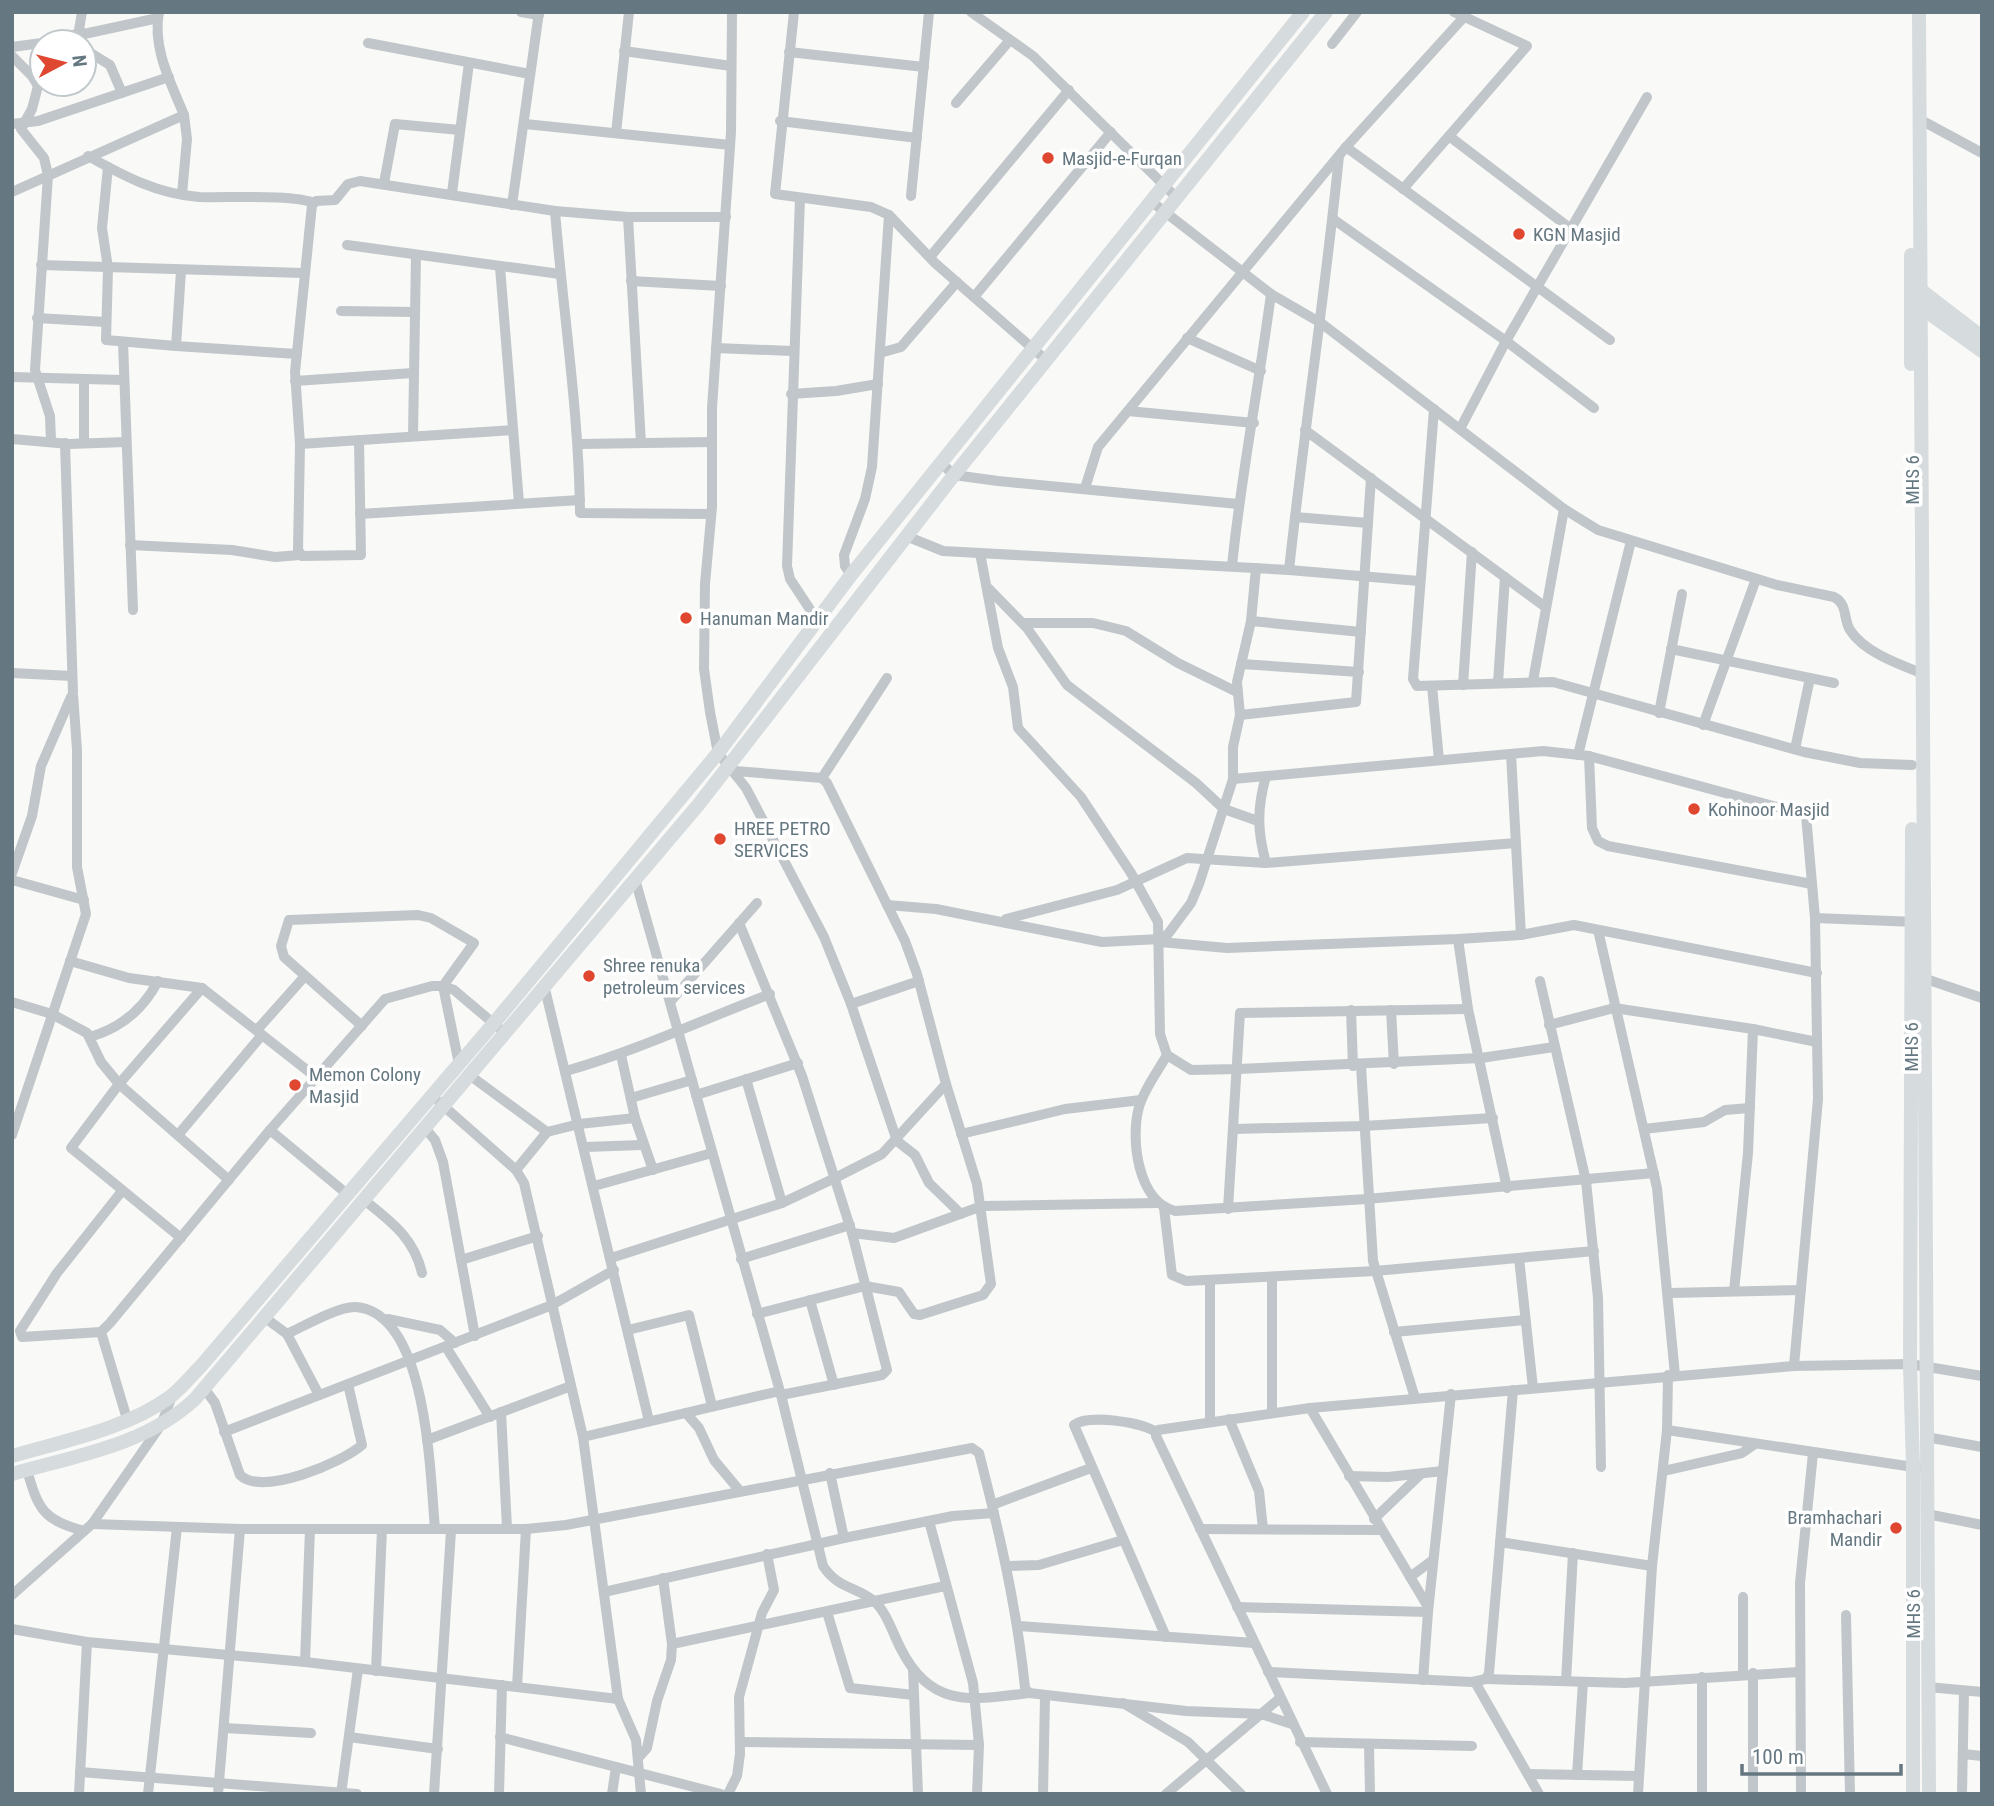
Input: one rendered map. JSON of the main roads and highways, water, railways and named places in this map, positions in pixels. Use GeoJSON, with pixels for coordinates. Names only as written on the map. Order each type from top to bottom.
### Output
{"type":"FeatureCollection","features":[{"type":"Feature","properties":{"kind":"main road"},"geometry":{"type":"LineString","coordinates":[[498,1028],[544,985],[732,768],[906,536],[1046,360],[1303,12]]}},
{"type":"Feature","properties":{"kind":"main road"},"geometry":{"type":"LineString","coordinates":[[1170,192],[1326,12]]}},
{"type":"Feature","properties":{"kind":"main road"},"geometry":{"type":"LineString","coordinates":[[1910,12],[1916,296],[1917,922],[1923,978],[1926,1366],[1926,1437],[1920,1467],[1927,1514],[1929,1794]]}},
{"type":"Feature","properties":{"kind":"main road"},"geometry":{"type":"LineString","coordinates":[[1916,296],[1919,244],[1919,12]]}},
{"type":"Feature","properties":{"kind":"main road"},"geometry":{"type":"LineString","coordinates":[[12,1456],[127,1419],[172,1396],[201,1366],[347,1194],[437,1100],[498,1028],[718,753],[851,575],[940,462],[1033,348],[1159,206]]}},
{"type":"Feature","properties":{"kind":"main road"},"geometry":{"type":"LineString","coordinates":[[1916,296],[1982,337]]}},
{"type":"Feature","properties":{"kind":"main road"},"geometry":{"type":"LineString","coordinates":[[1916,296],[1982,351]]}},
{"type":"Feature","properties":{"kind":"main road","name":"MHS 6"},"geometry":{"type":"LineString","coordinates":[[1913,1794],[1920,1467],[1910,1364],[1917,922],[1912,765],[1916,671]]}},
{"type":"Feature","properties":{"kind":"main road"},"geometry":{"type":"LineString","coordinates":[[12,1474],[122,1442],[178,1415],[204,1388],[424,1126],[437,1100]]}},
{"type":"Feature","properties":{"kind":"place","name":"Masjid-e-Furqan"},"geometry":{"type":"Point","coordinates":[1048,158]}},
{"type":"Feature","properties":{"kind":"place","name":"KGN Masjid"},"geometry":{"type":"Point","coordinates":[1519,234]}},
{"type":"Feature","properties":{"kind":"place","name":"Hanuman Mandir"},"geometry":{"type":"Point","coordinates":[686,618]}},
{"type":"Feature","properties":{"kind":"place","name":"Kohinoor Masjid"},"geometry":{"type":"Point","coordinates":[1694,809]}},
{"type":"Feature","properties":{"kind":"place","name":"HREE PETRO SERVICES"},"geometry":{"type":"Point","coordinates":[720,839]}},
{"type":"Feature","properties":{"kind":"place","name":"Shree renuka petroleum services"},"geometry":{"type":"Point","coordinates":[589,976]}},
{"type":"Feature","properties":{"kind":"place","name":"Memon Colony Masjid"},"geometry":{"type":"Point","coordinates":[295,1085]}},
{"type":"Feature","properties":{"kind":"place","name":"Bramhachari Mandir"},"geometry":{"type":"Point","coordinates":[1896,1528]}}]}
